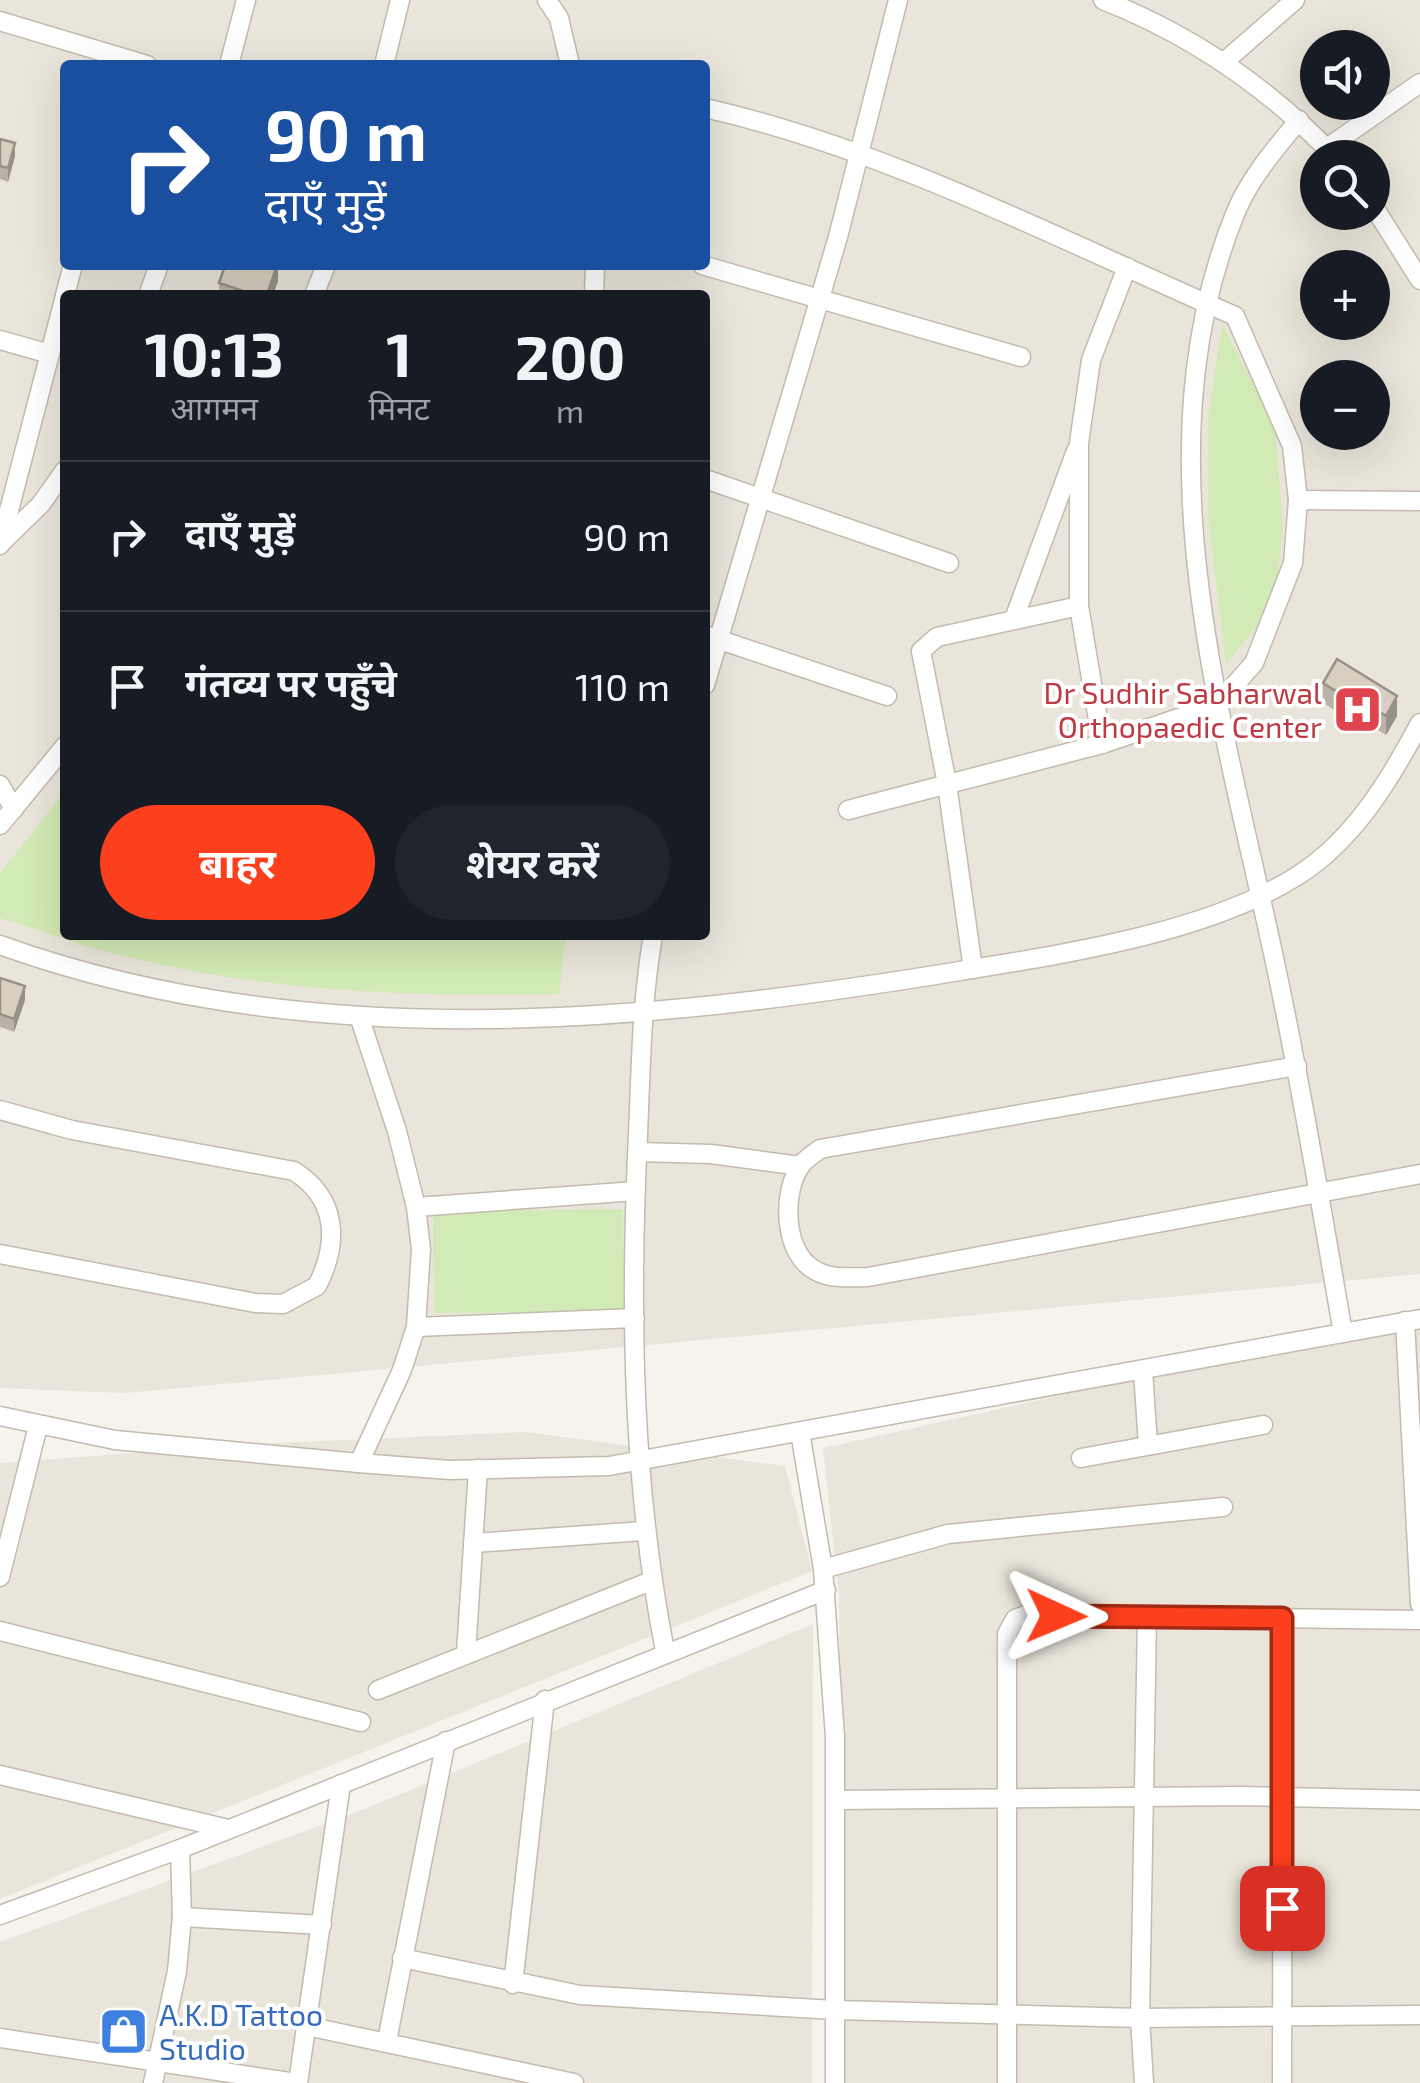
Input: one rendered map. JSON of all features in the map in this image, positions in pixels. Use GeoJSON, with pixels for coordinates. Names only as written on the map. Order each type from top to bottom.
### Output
{"type":"FeatureCollection","features":[{"type":"Feature","properties":{"kind":"street"},"geometry":{"type":"LineString","coordinates":[[230,60],[246,0]]}},
{"type":"Feature","properties":{"kind":"street"},"geometry":{"type":"LineString","coordinates":[[385,60],[400,0]]}},
{"type":"Feature","properties":{"kind":"street"},"geometry":{"type":"LineString","coordinates":[[547,0],[560,18],[569,60]]}},
{"type":"Feature","properties":{"kind":"street"},"geometry":{"type":"LineString","coordinates":[[886,696],[711,637],[760,499],[820,300],[898,0]]}},
{"type":"Feature","properties":{"kind":"street"},"geometry":{"type":"LineString","coordinates":[[1103,0],[1224,62],[1319,140]]}},
{"type":"Feature","properties":{"kind":"street"},"geometry":{"type":"LineString","coordinates":[[1224,62],[1295,0]]}},
{"type":"Feature","properties":{"kind":"street"},"geometry":{"type":"LineString","coordinates":[[0,21],[119,60]]}},
{"type":"Feature","properties":{"kind":"street"},"geometry":{"type":"LineString","coordinates":[[1348,140],[1420,83]]}},
{"type":"Feature","properties":{"kind":"street"},"geometry":{"type":"LineString","coordinates":[[710,110],[860,157],[1018,218],[1234,316],[1292,446],[1298,500],[1293,564],[1254,663],[1217,705],[1102,744],[848,810]]}},
{"type":"Feature","properties":{"kind":"street"},"geometry":{"type":"LineString","coordinates":[[1298,120],[1264,162],[1236,212],[1209,305],[1194,402],[1193,487],[1198,588],[1217,705],[1297,1066],[1344,1333]]}},
{"type":"Feature","properties":{"kind":"street"},"geometry":{"type":"LineString","coordinates":[[1388,230],[1420,280]]}},
{"type":"Feature","properties":{"kind":"street"},"geometry":{"type":"LineString","coordinates":[[1102,744],[1079,606],[1079,444],[1091,360],[1126,266]]}},
{"type":"Feature","properties":{"kind":"street"},"geometry":{"type":"LineString","coordinates":[[710,267],[1021,357]]}},
{"type":"Feature","properties":{"kind":"street"},"geometry":{"type":"LineString","coordinates":[[0,545],[60,315]]}},
{"type":"Feature","properties":{"kind":"street"},"geometry":{"type":"LineString","coordinates":[[0,340],[50,354]]}},
{"type":"Feature","properties":{"kind":"street"},"geometry":{"type":"LineString","coordinates":[[1014,620],[1079,444]]}},
{"type":"Feature","properties":{"kind":"street"},"geometry":{"type":"LineString","coordinates":[[0,545],[41,504],[60,477]]}},
{"type":"Feature","properties":{"kind":"street"},"geometry":{"type":"LineString","coordinates":[[710,481],[949,563]]}},
{"type":"Feature","properties":{"kind":"street"},"geometry":{"type":"LineString","coordinates":[[1298,500],[1420,500]]}},
{"type":"Feature","properties":{"kind":"street"},"geometry":{"type":"LineString","coordinates":[[973,969],[946,784],[921,651],[937,637],[1079,606]]}},
{"type":"Feature","properties":{"kind":"street"},"geometry":{"type":"LineString","coordinates":[[0,944],[63,967],[172,993],[360,1019],[640,1013],[783,1000],[1036,960],[1208,918],[1261,897],[1300,874],[1356,824],[1395,771],[1420,723]]}},
{"type":"Feature","properties":{"kind":"street"},"geometry":{"type":"LineString","coordinates":[[0,825],[60,752]]}},
{"type":"Feature","properties":{"kind":"street"},"geometry":{"type":"LineString","coordinates":[[0,784],[14,809]]}},
{"type":"Feature","properties":{"kind":"street"},"geometry":{"type":"LineString","coordinates":[[653,940],[640,1013],[635,1318],[638,1463],[644,1531],[664,1651]]}},
{"type":"Feature","properties":{"kind":"street"},"geometry":{"type":"LineString","coordinates":[[359,1463],[406,1360],[416,1326],[421,1250],[416,1207],[393,1116],[360,1019]]}},
{"type":"Feature","properties":{"kind":"street"},"geometry":{"type":"LineString","coordinates":[[1297,1066],[847,1141],[820,1149],[800,1166],[788,1221],[794,1247],[811,1269],[835,1277],[868,1277],[1420,1174]]}},
{"type":"Feature","properties":{"kind":"street"},"geometry":{"type":"LineString","coordinates":[[0,1110],[72,1130],[294,1172],[313,1184],[325,1202],[333,1231],[331,1254],[317,1286],[283,1304],[255,1303],[0,1254]]}},
{"type":"Feature","properties":{"kind":"street"},"geometry":{"type":"LineString","coordinates":[[638,1152],[710,1154],[800,1166]]}},
{"type":"Feature","properties":{"kind":"street"},"geometry":{"type":"LineString","coordinates":[[416,1207],[636,1191]]}},
{"type":"Feature","properties":{"kind":"street"},"geometry":{"type":"LineString","coordinates":[[416,1326],[635,1318]]}},
{"type":"Feature","properties":{"kind":"street"},"geometry":{"type":"LineString","coordinates":[[0,1416],[115,1440],[359,1463],[478,1469],[638,1463],[1413,1320],[1420,1604]]}},
{"type":"Feature","properties":{"kind":"street"},"geometry":{"type":"LineString","coordinates":[[1143,1371],[1148,1445]]}},
{"type":"Feature","properties":{"kind":"street"},"geometry":{"type":"LineString","coordinates":[[1081,1458],[1264,1425]]}},
{"type":"Feature","properties":{"kind":"street"},"geometry":{"type":"LineString","coordinates":[[0,1577],[38,1426]]}},
{"type":"Feature","properties":{"kind":"street"},"geometry":{"type":"LineString","coordinates":[[800,1432],[826,1590],[835,1800],[835,2083]]}},
{"type":"Feature","properties":{"kind":"street"},"geometry":{"type":"LineString","coordinates":[[466,1653],[478,1469]]}},
{"type":"Feature","properties":{"kind":"street"},"geometry":{"type":"LineString","coordinates":[[823,1569],[936,1536],[1223,1507]]}},
{"type":"Feature","properties":{"kind":"street"},"geometry":{"type":"LineString","coordinates":[[473,1544],[644,1531]]}},
{"type":"Feature","properties":{"kind":"street"},"geometry":{"type":"LineString","coordinates":[[378,1690],[651,1581]]}},
{"type":"Feature","properties":{"kind":"street"},"geometry":{"type":"LineString","coordinates":[[0,1915],[180,1849],[664,1651],[826,1590]]}},
{"type":"Feature","properties":{"kind":"street"},"geometry":{"type":"LineString","coordinates":[[1007,2083],[1008,1626],[1026,1615],[1420,1620]]}},
{"type":"Feature","properties":{"kind":"street"},"geometry":{"type":"LineString","coordinates":[[1144,2083],[1140,2018],[1147,1618]]}},
{"type":"Feature","properties":{"kind":"street"},"geometry":{"type":"LineString","coordinates":[[1282,1618],[1282,2083]]}},
{"type":"Feature","properties":{"kind":"street"},"geometry":{"type":"LineString","coordinates":[[0,1631],[361,1722]]}},
{"type":"Feature","properties":{"kind":"street"},"geometry":{"type":"LineString","coordinates":[[513,1984],[545,1700]]}},
{"type":"Feature","properties":{"kind":"street"},"geometry":{"type":"LineString","coordinates":[[387,2041],[446,1741]]}},
{"type":"Feature","properties":{"kind":"street"},"geometry":{"type":"LineString","coordinates":[[0,1774],[224,1828]]}},
{"type":"Feature","properties":{"kind":"street"},"geometry":{"type":"LineString","coordinates":[[0,2038],[155,2074],[297,2083],[341,1784]]}},
{"type":"Feature","properties":{"kind":"street"},"geometry":{"type":"LineString","coordinates":[[835,1800],[1420,1800]]}},
{"type":"Feature","properties":{"kind":"street"},"geometry":{"type":"LineString","coordinates":[[155,2074],[178,1971],[182,1918],[180,1849]]}},
{"type":"Feature","properties":{"kind":"street"},"geometry":{"type":"LineString","coordinates":[[0,1897],[26,1906]]}},
{"type":"Feature","properties":{"kind":"street"},"geometry":{"type":"LineString","coordinates":[[182,1918],[322,1925]]}},
{"type":"Feature","properties":{"kind":"street"},"geometry":{"type":"LineString","coordinates":[[402,1958],[580,1995],[835,2010],[1140,2018],[1420,2014]]}},
{"type":"Feature","properties":{"kind":"street"},"geometry":{"type":"LineString","coordinates":[[307,2026],[574,2083]]}},
{"type":"Feature","properties":{"kind":"shaded area"},"geometry":{"type":"Polygon","coordinates":[[[0,0],[1420,0],[1420,1274],[125,1393],[0,1388],[0,0]]]}},
{"type":"Feature","properties":{"kind":"shaded area"},"geometry":{"type":"Polygon","coordinates":[[[1420,1321],[1420,2083],[845,2083],[839,1595],[823,1448],[1343,1333],[1420,1321]]]}},
{"type":"Feature","properties":{"kind":"shaded area"},"geometry":{"type":"Polygon","coordinates":[[[525,1432],[785,1466],[812,1571],[0,1899],[0,1463],[253,1444],[525,1432]]]}},
{"type":"Feature","properties":{"kind":"shaded area"},"geometry":{"type":"Polygon","coordinates":[[[813,1624],[812,2083],[0,2083],[0,1942],[352,1814],[813,1624]]]}},
{"type":"Feature","properties":{"kind":"green space"},"geometry":{"type":"Polygon","coordinates":[[[1222,324],[1275,426],[1283,527],[1276,589],[1256,628],[1226,664],[1208,519],[1208,420],[1222,324]]]}},
{"type":"Feature","properties":{"kind":"green space"},"geometry":{"type":"Polygon","coordinates":[[[60,797],[60,937],[0,918],[0,873],[60,797]]]}},
{"type":"Feature","properties":{"kind":"green space"},"geometry":{"type":"Polygon","coordinates":[[[70,940],[565,940],[559,994],[344,990],[237,978],[115,954],[70,940]]]}},
{"type":"Feature","properties":{"kind":"green space"},"geometry":{"type":"Polygon","coordinates":[[[623,1209],[624,1311],[434,1313],[433,1211],[623,1209]]]}},
{"type":"Feature","properties":{"kind":"building"},"geometry":{"type":"Polygon","coordinates":[[[0,139],[15,143],[8,168],[0,166],[0,139]]]}},
{"type":"Feature","properties":{"kind":"building"},"geometry":{"type":"Polygon","coordinates":[[[223,270],[275,270],[269,290],[240,290],[219,283],[223,270]]]}},
{"type":"Feature","properties":{"kind":"building"},"geometry":{"type":"Polygon","coordinates":[[[1337,659],[1397,696],[1386,716],[1368,704],[1365,709],[1323,683],[1337,659]]]}},
{"type":"Feature","properties":{"kind":"building"},"geometry":{"type":"Polygon","coordinates":[[[0,978],[25,986],[14,1019],[0,1014],[0,978]]]}},
{"type":"Feature","properties":{"kind":"place","name":"Dr Sudhir Sabharwal Orthopaedic Center"},"geometry":{"type":"Point","coordinates":[1357,709]}},
{"type":"Feature","properties":{"kind":"place","name":"A.K.D Tattoo Studio"},"geometry":{"type":"Point","coordinates":[124,2031]}},
{"type":"Feature","properties":{"kind":"route"},"geometry":{"type":"LineString","coordinates":[[1056,1616],[1282,1618],[1282,1908]]}}]}
